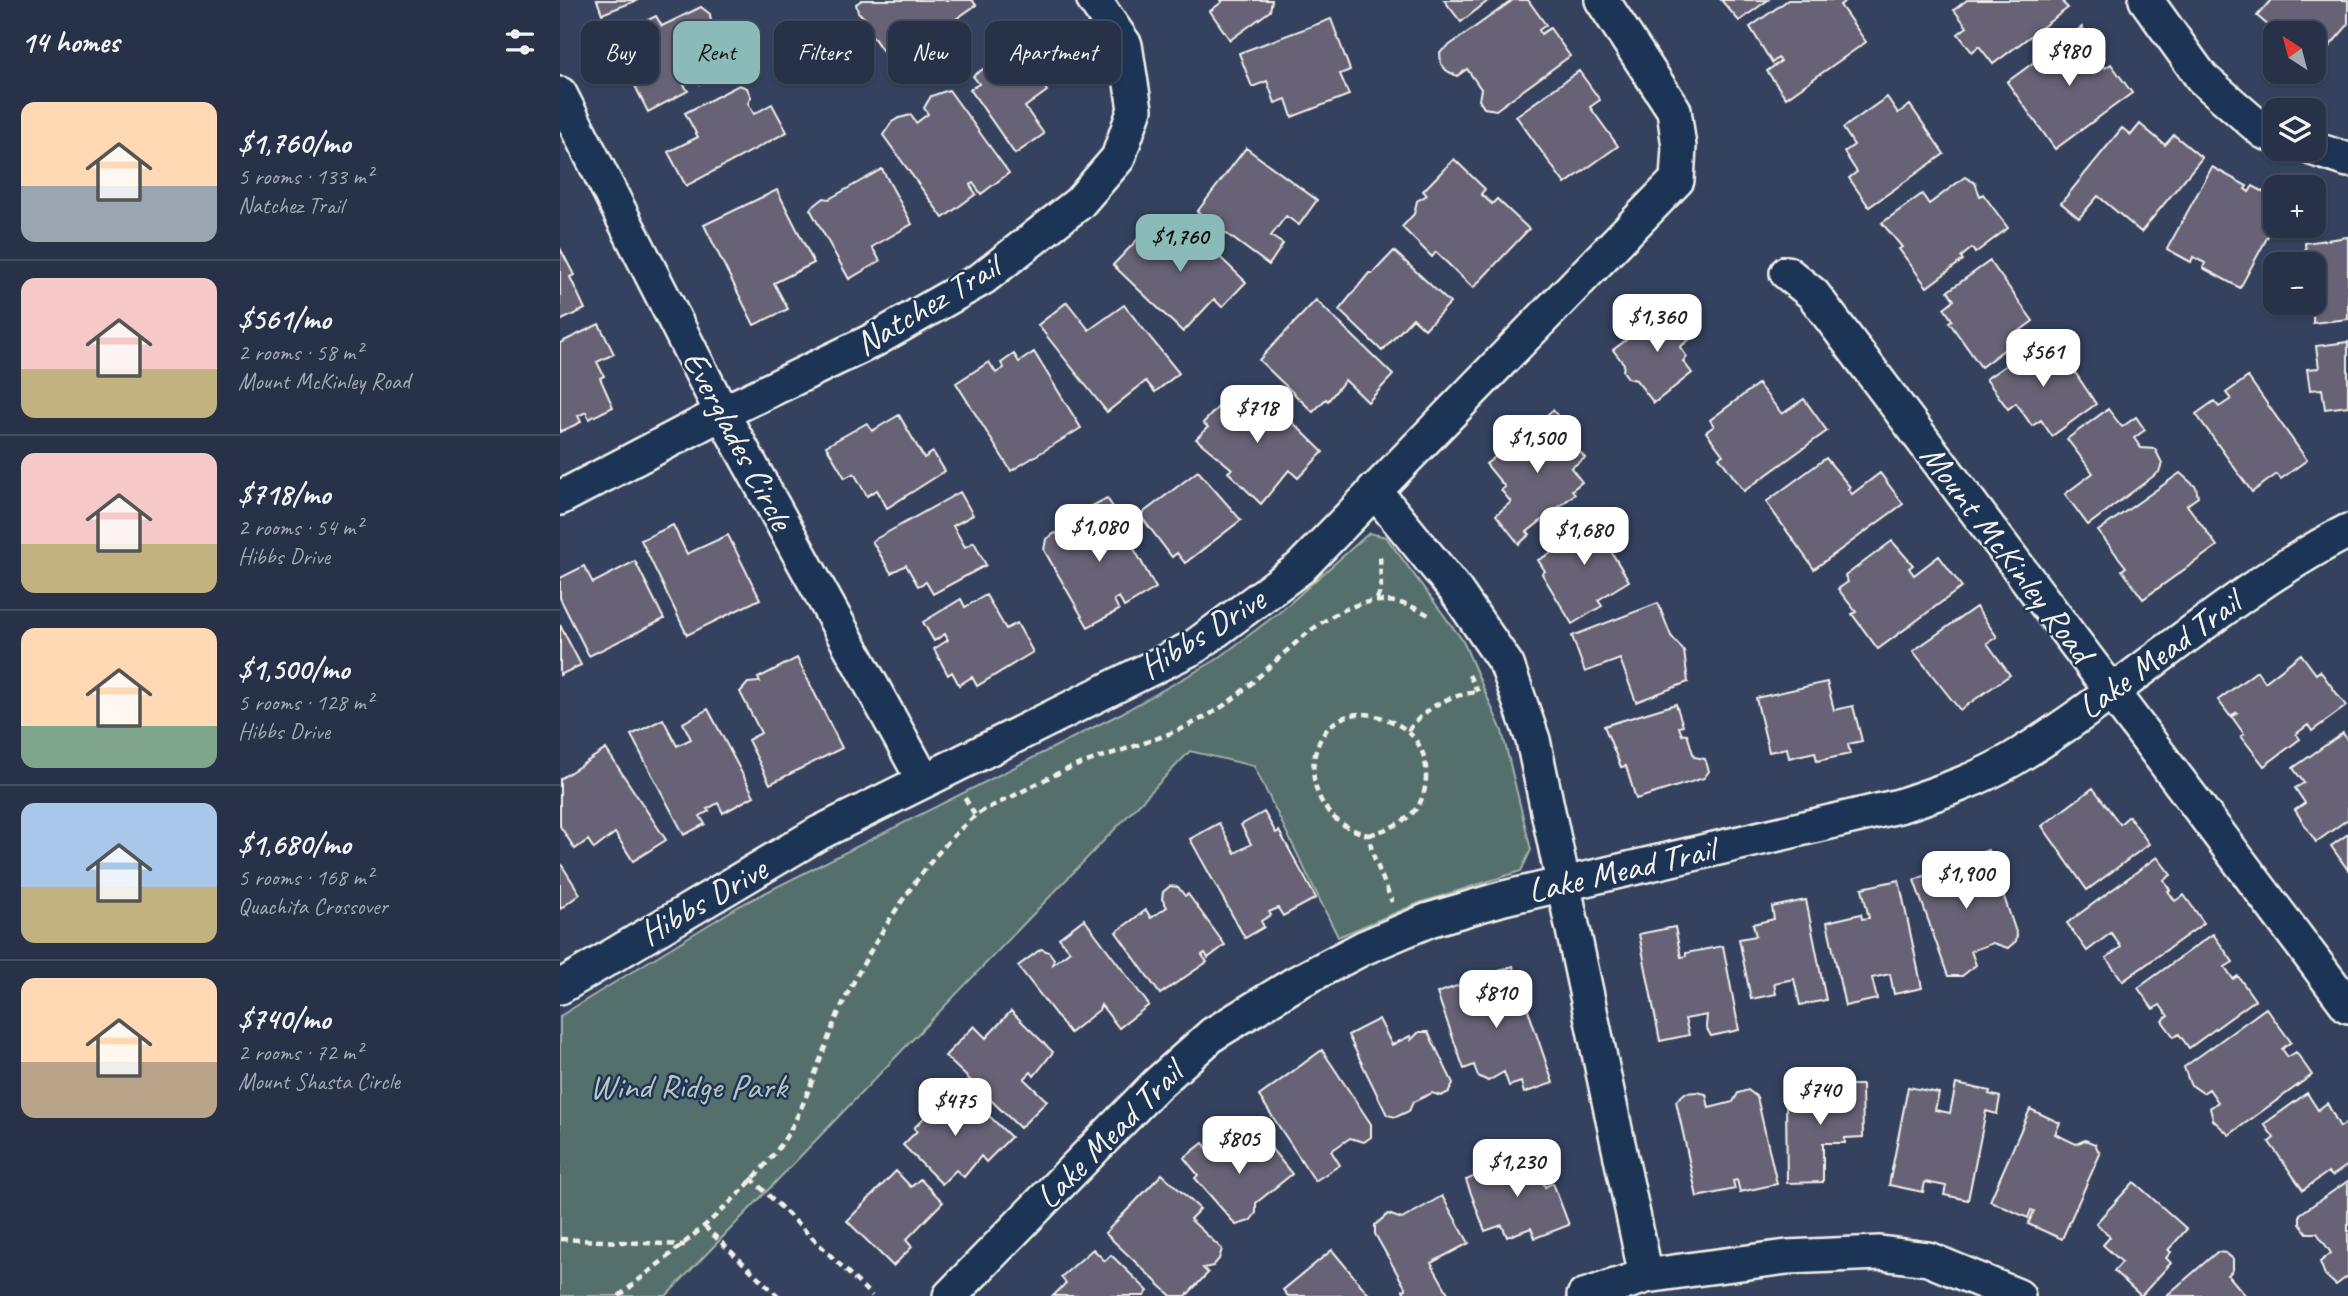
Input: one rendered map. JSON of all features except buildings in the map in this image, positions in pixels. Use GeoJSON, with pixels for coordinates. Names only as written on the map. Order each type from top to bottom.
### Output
{"type":"FeatureCollection","features":[{"type":"Feature","properties":{"kind":"street","name":"Natchez Trail"},"geometry":{"type":"LineString","coordinates":[[560,498],[722,414],[876,339],[983,278],[1079,203],[1118,158],[1135,109],[1125,45],[1094,0]]}},
{"type":"Feature","properties":{"kind":"street","name":"Hibbs Drive"},"geometry":{"type":"LineString","coordinates":[[560,987],[819,833],[1194,647],[1300,568],[1677,180],[1679,147],[1674,110],[1602,0]]}},
{"type":"Feature","properties":{"kind":"street"},"geometry":{"type":"LineString","coordinates":[[2146,0],[2202,78],[2263,131]]}},
{"type":"Feature","properties":{"kind":"street","name":"Everglades Circle"},"geometry":{"type":"LineString","coordinates":[[560,94],[722,414],[924,781]]}},
{"type":"Feature","properties":{"kind":"street"},"geometry":{"type":"LineString","coordinates":[[2326,153],[2348,160]]}},
{"type":"Feature","properties":{"kind":"street","name":"Mount McKinley Road"},"geometry":{"type":"LineString","coordinates":[[1787,273],[1813,294],[2348,1006]]}},
{"type":"Feature","properties":{"kind":"street"},"geometry":{"type":"LineString","coordinates":[[1374,490],[1447,579],[1507,665],[1533,740],[1646,1276]]}},
{"type":"Feature","properties":{"kind":"street","name":"Lake Mead Trail"},"geometry":{"type":"LineString","coordinates":[[950,1296],[1156,1085],[1213,1034],[1296,984],[1363,948],[1429,920],[1562,883],[1899,806],[1943,792],[2011,760],[2112,692],[2262,580],[2348,531]]}},
{"type":"Feature","properties":{"kind":"street"},"geometry":{"type":"LineString","coordinates":[[1584,1296],[1646,1276],[1787,1257],[1880,1253],[1928,1259],[2018,1296]]}},
{"type":"Feature","properties":{"kind":"path"},"geometry":{"type":"LineString","coordinates":[[1377,599],[1381,574],[1379,542]]}},
{"type":"Feature","properties":{"kind":"path"},"geometry":{"type":"LineString","coordinates":[[620,1296],[685,1245],[778,1149],[804,1098],[844,1000],[886,927],[927,868],[975,815],[1072,767],[1185,730],[1227,703],[1316,627],[1345,609],[1377,599],[1399,601],[1436,620]]}},
{"type":"Feature","properties":{"kind":"path"},"geometry":{"type":"LineString","coordinates":[[1467,670],[1482,700]]}},
{"type":"Feature","properties":{"kind":"path"},"geometry":{"type":"LineString","coordinates":[[1408,731],[1436,704],[1447,698],[1478,691]]}},
{"type":"Feature","properties":{"kind":"path"},"geometry":{"type":"LineString","coordinates":[[1351,716],[1376,716],[1408,731],[1421,748],[1427,765],[1424,800],[1407,820],[1369,835],[1355,832],[1342,824],[1325,805],[1311,766],[1315,748],[1323,734],[1351,716]]}},
{"type":"Feature","properties":{"kind":"path"},"geometry":{"type":"LineString","coordinates":[[960,789],[975,815]]}},
{"type":"Feature","properties":{"kind":"path"},"geometry":{"type":"LineString","coordinates":[[1369,835],[1390,904],[1404,898]]}},
{"type":"Feature","properties":{"kind":"path"},"geometry":{"type":"LineString","coordinates":[[751,1178],[872,1296]]}},
{"type":"Feature","properties":{"kind":"path"},"geometry":{"type":"LineString","coordinates":[[704,1226],[778,1296]]}},
{"type":"Feature","properties":{"kind":"path"},"geometry":{"type":"LineString","coordinates":[[560,1238],[685,1245]]}},
{"type":"Feature","properties":{"kind":"green space","name":"Wind Ridge Park"},"geometry":{"type":"Polygon","coordinates":[[[1369,533],[1386,537],[1463,641],[1502,731],[1531,850],[1521,871],[1419,903],[1338,937],[1254,766],[1190,751],[666,1296],[560,1296],[560,1016],[739,906],[1120,714],[1216,660],[1281,611],[1369,533]]]}}]}
